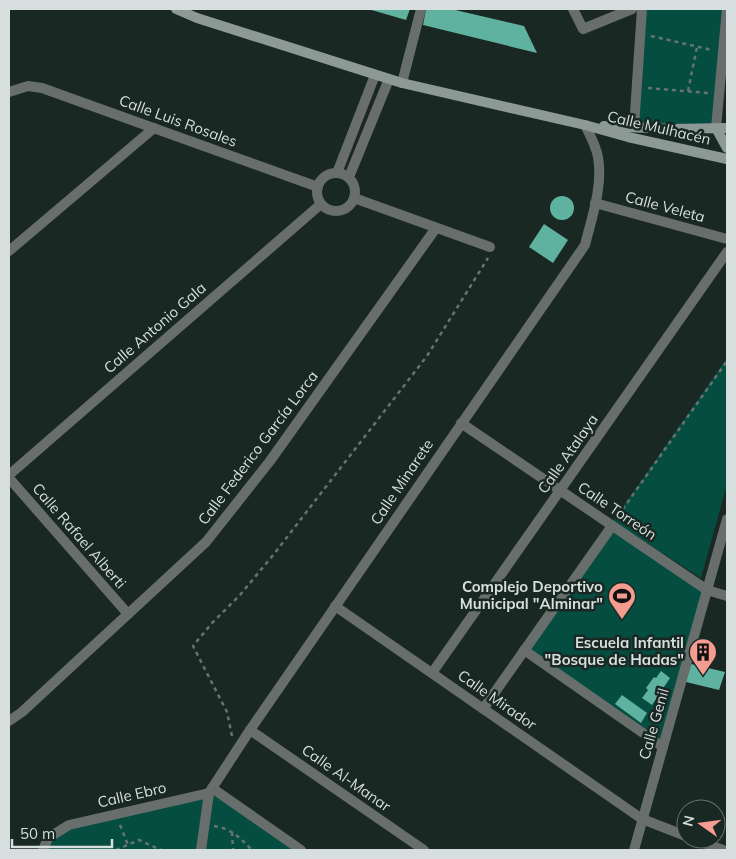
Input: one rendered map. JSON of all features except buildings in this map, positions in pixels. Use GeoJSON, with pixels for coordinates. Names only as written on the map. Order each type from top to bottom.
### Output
{"type":"FeatureCollection","features":[{"type":"Feature","properties":{"kind":"street"},"geometry":{"type":"LineString","coordinates":[[176,9],[197,18],[389,80],[585,125],[672,129],[727,128]]}},
{"type":"Feature","properties":{"kind":"street"},"geometry":{"type":"LineString","coordinates":[[402,83],[421,9]]}},
{"type":"Feature","properties":{"kind":"street"},"geometry":{"type":"LineString","coordinates":[[573,9],[583,29],[632,9]]}},
{"type":"Feature","properties":{"kind":"street"},"geometry":{"type":"LineString","coordinates":[[634,127],[642,9]]}},
{"type":"Feature","properties":{"kind":"street"},"geometry":{"type":"LineString","coordinates":[[727,9],[716,128],[727,148]]}},
{"type":"Feature","properties":{"kind":"street"},"geometry":{"type":"LineString","coordinates":[[337,172],[375,75]]}},
{"type":"Feature","properties":{"kind":"street"},"geometry":{"type":"LineString","coordinates":[[349,178],[389,80]]}},
{"type":"Feature","properties":{"kind":"street","name":"Calle Luis Rosales"},"geometry":{"type":"LineString","coordinates":[[9,92],[28,86],[42,88],[318,187]]}},
{"type":"Feature","properties":{"kind":"street","name":"Calle Mulhacén"},"geometry":{"type":"LineString","coordinates":[[585,125],[628,137],[727,159]]}},
{"type":"Feature","properties":{"kind":"street","name":"Calle Minarete"},"geometry":{"type":"LineString","coordinates":[[201,850],[210,790],[585,245],[596,203],[599,176],[598,157],[585,125]]}},
{"type":"Feature","properties":{"kind":"street"},"geometry":{"type":"LineString","coordinates":[[9,251],[154,128]]}},
{"type":"Feature","properties":{"kind":"street"},"geometry":{"type":"LineString","coordinates":[[337,172],[349,178],[355,187],[354,198],[347,207],[336,211],[326,208],[321,204],[318,199],[318,187],[325,176],[337,172]]}},
{"type":"Feature","properties":{"kind":"street"},"geometry":{"type":"LineString","coordinates":[[354,198],[490,247]]}},
{"type":"Feature","properties":{"kind":"street","name":"Calle Veleta"},"geometry":{"type":"LineString","coordinates":[[596,203],[727,239]]}},
{"type":"Feature","properties":{"kind":"street","name":"Calle Antonio Gala"},"geometry":{"type":"LineString","coordinates":[[10,473],[321,204]]}},
{"type":"Feature","properties":{"kind":"street","name":"Calle Federico García Lorca"},"geometry":{"type":"LineString","coordinates":[[9,721],[22,712],[206,542],[258,476],[436,228]]}},
{"type":"Feature","properties":{"kind":"street","name":"Calle Atalaya"},"geometry":{"type":"LineString","coordinates":[[432,673],[727,252]]}},
{"type":"Feature","properties":{"kind":"street","name":"Calle Torreón"},"geometry":{"type":"LineString","coordinates":[[461,423],[707,590],[727,596]]}},
{"type":"Feature","properties":{"kind":"street","name":"Calle Rafael Alberti"},"geometry":{"type":"LineString","coordinates":[[10,473],[128,614]]}},
{"type":"Feature","properties":{"kind":"street","name":"Calle Genil"},"geometry":{"type":"LineString","coordinates":[[634,850],[727,519]]}},
{"type":"Feature","properties":{"kind":"street"},"geometry":{"type":"LineString","coordinates":[[483,709],[612,526]]}},
{"type":"Feature","properties":{"kind":"street","name":"Calle Mirador"},"geometry":{"type":"LineString","coordinates":[[335,606],[642,819],[676,832]]}},
{"type":"Feature","properties":{"kind":"street"},"geometry":{"type":"LineString","coordinates":[[524,650],[663,747]]}},
{"type":"Feature","properties":{"kind":"street","name":"Calle Al-Manar"},"geometry":{"type":"LineString","coordinates":[[250,730],[424,850]]}},
{"type":"Feature","properties":{"kind":"street"},"geometry":{"type":"LineString","coordinates":[[210,790],[301,850]]}},
{"type":"Feature","properties":{"kind":"street","name":"Calle Ebro"},"geometry":{"type":"LineString","coordinates":[[43,850],[48,838],[69,825],[210,790]]}},
{"type":"Feature","properties":{"kind":"path"},"geometry":{"type":"LineString","coordinates":[[640,34],[722,52]]}},
{"type":"Feature","properties":{"kind":"path"},"geometry":{"type":"LineString","coordinates":[[688,91],[697,46]]}},
{"type":"Feature","properties":{"kind":"path"},"geometry":{"type":"LineString","coordinates":[[637,87],[719,94]]}},
{"type":"Feature","properties":{"kind":"path"},"geometry":{"type":"LineString","coordinates":[[236,752],[228,712],[193,646],[274,554],[427,356],[494,248],[490,247]]}},
{"type":"Feature","properties":{"kind":"path"},"geometry":{"type":"LineString","coordinates":[[612,526],[727,361]]}},
{"type":"Feature","properties":{"kind":"path"},"geometry":{"type":"LineString","coordinates":[[116,814],[128,845]]}},
{"type":"Feature","properties":{"kind":"path"},"geometry":{"type":"LineString","coordinates":[[204,825],[226,828],[252,850]]}},
{"type":"Feature","properties":{"kind":"path"},"geometry":{"type":"LineString","coordinates":[[232,832],[233,850]]}},
{"type":"Feature","properties":{"kind":"path"},"geometry":{"type":"LineString","coordinates":[[116,850],[139,840],[162,850]]}},
{"type":"Feature","properties":{"kind":"green space"},"geometry":{"type":"Polygon","coordinates":[[[642,9],[727,9],[716,128],[634,127],[642,9]]]}},
{"type":"Feature","properties":{"kind":"green space"},"geometry":{"type":"Polygon","coordinates":[[[727,358],[727,484],[701,578],[613,521],[727,358]]]}},
{"type":"Feature","properties":{"kind":"green space","name":"Complejo Deportivo Municipal \"Alminar\""},"geometry":{"type":"Polygon","coordinates":[[[612,526],[707,590],[663,747],[524,650],[612,526]]]}},
{"type":"Feature","properties":{"kind":"green space"},"geometry":{"type":"Polygon","coordinates":[[[212,788],[301,850],[43,850],[48,838],[69,825],[212,788]]]}},
{"type":"Feature","properties":{"kind":"place","name":"Complejo Deportivo Municipal \"Alminar\""},"geometry":{"type":"Point","coordinates":[622,620]}},
{"type":"Feature","properties":{"kind":"place","name":"Escuela Infantil \"Bosque de Hadas\""},"geometry":{"type":"Point","coordinates":[703,676]}}]}
